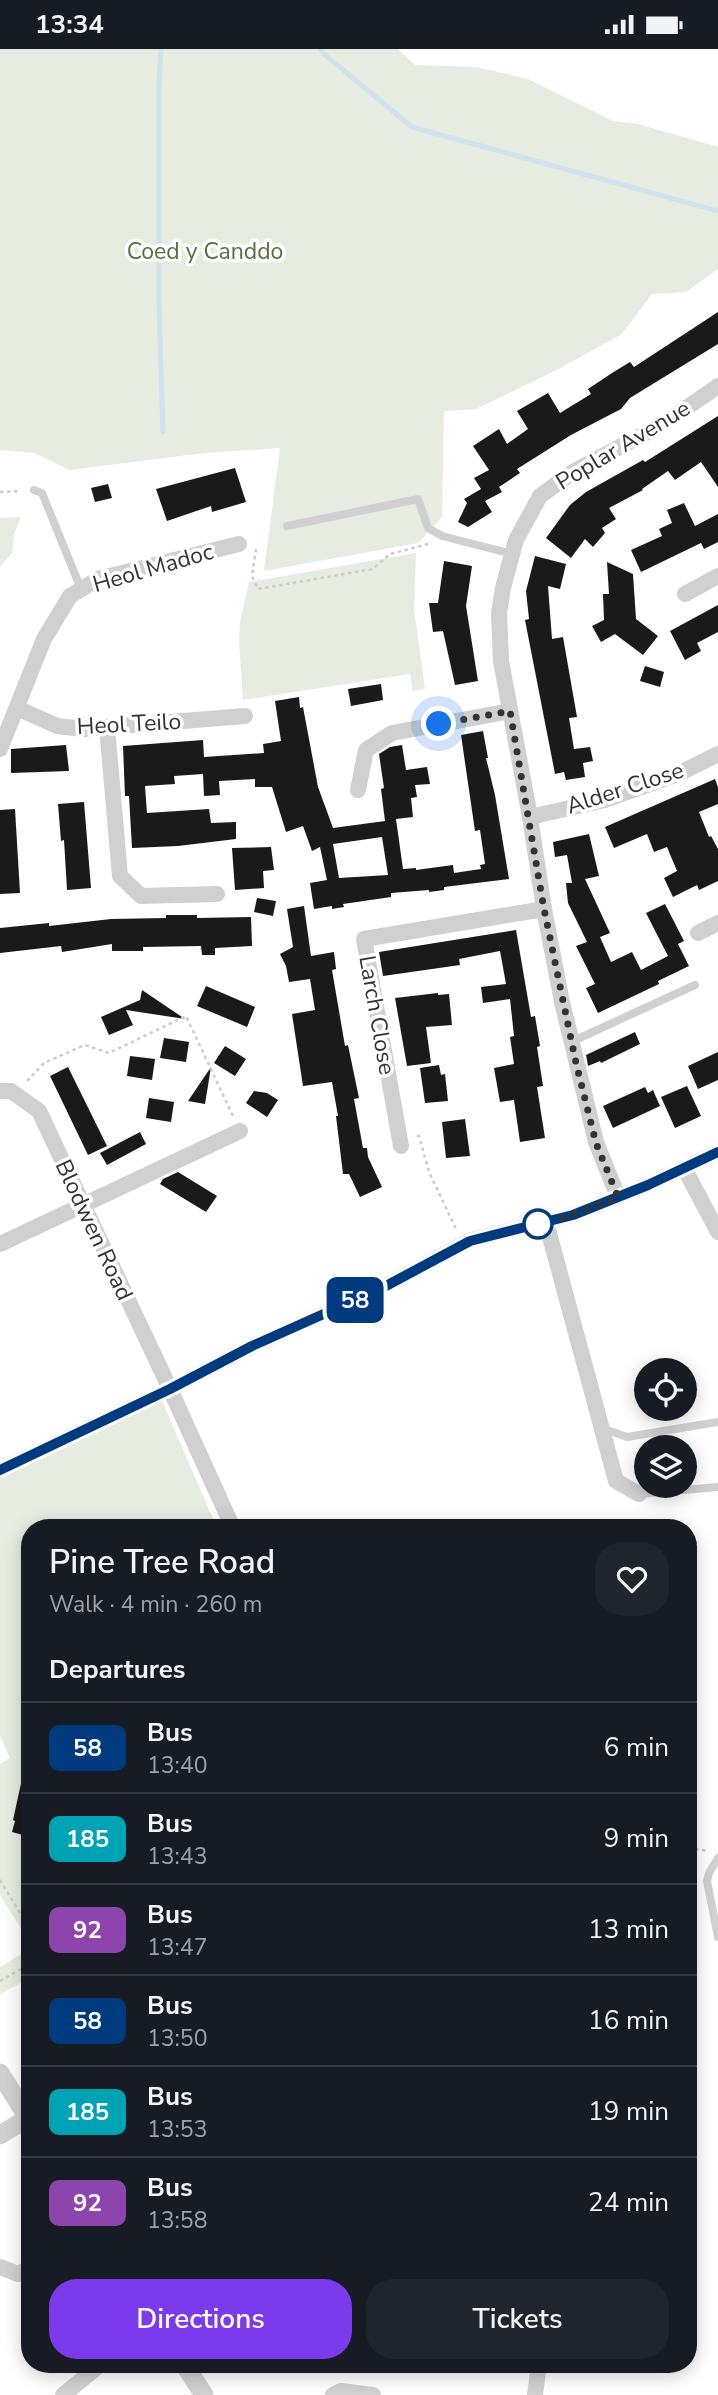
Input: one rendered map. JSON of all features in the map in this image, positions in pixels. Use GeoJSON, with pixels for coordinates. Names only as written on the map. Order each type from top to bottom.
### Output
{"type":"FeatureCollection","features":[{"type":"Feature","properties":{"kind":"street","name":"Poplar Avenue"},"geometry":{"type":"LineString","coordinates":[[618,1197],[596,1143],[571,1042],[544,909],[501,661],[499,613],[516,540],[540,496],[573,472],[666,422],[718,386]]}},
{"type":"Feature","properties":{"kind":"street","name":"Heol Madoc"},"geometry":{"type":"LineString","coordinates":[[0,749],[44,639],[70,596],[98,579],[239,544]]}},
{"type":"Feature","properties":{"kind":"street"},"geometry":{"type":"LineString","coordinates":[[685,594],[718,576]]}},
{"type":"Feature","properties":{"kind":"street","name":"Heol Teilo"},"geometry":{"type":"LineString","coordinates":[[17,708],[57,726],[83,729],[245,716]]}},
{"type":"Feature","properties":{"kind":"street"},"geometry":{"type":"LineString","coordinates":[[358,790],[366,750],[391,733],[510,711]]}},
{"type":"Feature","properties":{"kind":"street"},"geometry":{"type":"LineString","coordinates":[[107,727],[120,876],[141,896],[217,894]]}},
{"type":"Feature","properties":{"kind":"street","name":"Alder Close"},"geometry":{"type":"LineString","coordinates":[[530,817],[605,800],[678,774],[718,754]]}},
{"type":"Feature","properties":{"kind":"street","name":"Larch Close"},"geometry":{"type":"LineString","coordinates":[[400,1142],[364,939],[544,909]]}},
{"type":"Feature","properties":{"kind":"street"},"geometry":{"type":"LineString","coordinates":[[698,933],[718,923]]}},
{"type":"Feature","properties":{"kind":"street","name":"Blodwen Road"},"geometry":{"type":"LineString","coordinates":[[8,1093],[38,1111],[229,1519]]}},
{"type":"Feature","properties":{"kind":"street"},"geometry":{"type":"LineString","coordinates":[[0,1244],[240,1131]]}},
{"type":"Feature","properties":{"kind":"street"},"geometry":{"type":"LineString","coordinates":[[0,1470],[170,1389],[252,1346],[384,1287],[463,1244],[573,1215],[718,1151]]}},
{"type":"Feature","properties":{"kind":"street"},"geometry":{"type":"LineString","coordinates":[[684,1168],[718,1232]]}},
{"type":"Feature","properties":{"kind":"street"},"geometry":{"type":"LineString","coordinates":[[546,1222],[616,1482],[634,1491]]}},
{"type":"Feature","properties":{"kind":"street"},"geometry":{"type":"LineString","coordinates":[[0,2073],[21,2106]]}},
{"type":"Feature","properties":{"kind":"street"},"geometry":{"type":"LineString","coordinates":[[0,2135],[21,2123]]}},
{"type":"Feature","properties":{"kind":"street"},"geometry":{"type":"LineString","coordinates":[[0,2267],[18,2274],[21,2272]]}},
{"type":"Feature","properties":{"kind":"street"},"geometry":{"type":"LineString","coordinates":[[63,2395],[90,2373]]}},
{"type":"Feature","properties":{"kind":"street"},"geometry":{"type":"LineString","coordinates":[[190,2373],[204,2395]]}},
{"type":"Feature","properties":{"kind":"street"},"geometry":{"type":"LineString","coordinates":[[535,2395],[538,2373]]}},
{"type":"Feature","properties":{"kind":"street"},"geometry":{"type":"LineString","coordinates":[[333,2395],[341,2391],[373,2395]]}},
{"type":"Feature","properties":{"kind":"lane"},"geometry":{"type":"LineString","coordinates":[[34,490],[41,493],[81,590]]}},
{"type":"Feature","properties":{"kind":"lane"},"geometry":{"type":"LineString","coordinates":[[287,526],[418,499],[428,528],[442,536],[512,554]]}},
{"type":"Feature","properties":{"kind":"lane"},"geometry":{"type":"LineString","coordinates":[[571,1042],[695,985]]}},
{"type":"Feature","properties":{"kind":"lane"},"geometry":{"type":"LineString","coordinates":[[602,1428],[627,1437],[718,1422]]}},
{"type":"Feature","properties":{"kind":"lane"},"geometry":{"type":"LineString","coordinates":[[697,1489],[718,1487]]}},
{"type":"Feature","properties":{"kind":"lane"},"geometry":{"type":"LineString","coordinates":[[718,1858],[707,1881],[718,1937]]}},
{"type":"Feature","properties":{"kind":"path"},"geometry":{"type":"LineString","coordinates":[[0,492],[34,490]]}},
{"type":"Feature","properties":{"kind":"path"},"geometry":{"type":"LineString","coordinates":[[239,544],[256,545],[252,576],[258,589],[373,569],[390,554],[428,545],[442,536]]}},
{"type":"Feature","properties":{"kind":"path"},"geometry":{"type":"LineString","coordinates":[[8,1093],[44,1063],[86,1045],[109,1053],[186,1016],[240,1131]]}},
{"type":"Feature","properties":{"kind":"path"},"geometry":{"type":"LineString","coordinates":[[400,1142],[419,1136],[429,1172],[463,1244]]}},
{"type":"Feature","properties":{"kind":"path"},"geometry":{"type":"LineString","coordinates":[[697,1850],[711,1851]]}},
{"type":"Feature","properties":{"kind":"path"},"geometry":{"type":"LineString","coordinates":[[0,1880],[21,1914]]}},
{"type":"Feature","properties":{"kind":"path"},"geometry":{"type":"LineString","coordinates":[[0,1981],[21,1969]]}},
{"type":"Feature","properties":{"kind":"green space","name":"Coed y Canddo"},"geometry":{"type":"Polygon","coordinates":[[[0,49],[398,49],[415,65],[476,67],[528,79],[613,121],[638,124],[718,147],[718,269],[686,292],[652,294],[622,334],[555,371],[476,409],[444,411],[442,517],[418,543],[264,571],[280,448],[204,453],[70,470],[34,453],[0,450],[0,49]]]}},
{"type":"Feature","properties":{"kind":"green space"},"geometry":{"type":"Polygon","coordinates":[[[21,517],[14,534],[12,553],[0,567],[0,518],[21,517]]]}},
{"type":"Feature","properties":{"kind":"green space"},"geometry":{"type":"Polygon","coordinates":[[[416,553],[414,609],[425,689],[413,691],[410,674],[243,700],[240,622],[249,582],[416,553]]]}},
{"type":"Feature","properties":{"kind":"green space"},"geometry":{"type":"Polygon","coordinates":[[[159,1394],[213,1519],[21,1519],[21,1929],[0,1895],[0,1764],[10,1758],[0,1736],[0,1470],[159,1394]]]}},
{"type":"Feature","properties":{"kind":"green space"},"geometry":{"type":"Polygon","coordinates":[[[21,1954],[21,1983],[0,1994],[0,1967],[21,1954]]]}},
{"type":"Feature","properties":{"kind":"building"},"geometry":{"type":"Polygon","coordinates":[[[718,312],[718,344],[630,398],[621,409],[571,435],[517,469],[520,473],[499,487],[502,492],[485,501],[492,512],[468,527],[458,522],[467,503],[464,499],[481,489],[474,478],[489,470],[473,446],[499,429],[507,444],[528,429],[517,411],[548,393],[560,413],[591,394],[588,389],[612,373],[630,362],[634,367],[718,312]]]}},
{"type":"Feature","properties":{"kind":"building"},"geometry":{"type":"Polygon","coordinates":[[[718,416],[718,487],[701,462],[675,480],[668,471],[643,490],[609,508],[616,519],[602,528],[605,533],[593,547],[585,539],[571,558],[546,538],[570,505],[586,492],[643,460],[645,462],[718,416]]]}},
{"type":"Feature","properties":{"kind":"building"},"geometry":{"type":"Polygon","coordinates":[[[235,468],[246,502],[212,512],[211,506],[167,521],[156,489],[235,468]]]}},
{"type":"Feature","properties":{"kind":"building"},"geometry":{"type":"Polygon","coordinates":[[[108,484],[112,498],[95,502],[91,488],[108,484]]]}},
{"type":"Feature","properties":{"kind":"building"},"geometry":{"type":"Polygon","coordinates":[[[684,503],[695,526],[718,514],[718,542],[704,549],[701,543],[641,572],[631,550],[662,536],[659,529],[672,523],[667,510],[684,503]]]}},
{"type":"Feature","properties":{"kind":"building"},"geometry":{"type":"Polygon","coordinates":[[[535,556],[566,564],[560,589],[548,586],[552,639],[563,637],[577,717],[569,718],[574,749],[590,747],[593,761],[583,763],[585,777],[566,780],[564,772],[555,774],[525,620],[529,619],[526,591],[535,556]]]}},
{"type":"Feature","properties":{"kind":"building"},"geometry":{"type":"Polygon","coordinates":[[[444,561],[472,566],[466,606],[478,681],[455,685],[443,631],[433,632],[429,603],[438,603],[444,561]]]}},
{"type":"Feature","properties":{"kind":"building"},"geometry":{"type":"Polygon","coordinates":[[[607,562],[633,574],[636,619],[658,636],[643,655],[615,634],[601,642],[592,626],[604,620],[603,594],[609,594],[607,562]]]}},
{"type":"Feature","properties":{"kind":"building"},"geometry":{"type":"Polygon","coordinates":[[[718,605],[718,632],[697,643],[701,651],[685,660],[670,631],[718,605]]]}},
{"type":"Feature","properties":{"kind":"building"},"geometry":{"type":"Polygon","coordinates":[[[645,666],[664,672],[660,687],[640,681],[645,666]]]}},
{"type":"Feature","properties":{"kind":"building"},"geometry":{"type":"Polygon","coordinates":[[[381,684],[383,700],[351,706],[348,689],[381,684]]]}},
{"type":"Feature","properties":{"kind":"building"},"geometry":{"type":"Polygon","coordinates":[[[299,697],[318,787],[333,828],[385,821],[379,754],[390,747],[402,745],[406,770],[427,767],[430,784],[415,785],[417,797],[411,798],[413,817],[396,819],[403,869],[453,865],[454,873],[481,869],[480,865],[485,864],[480,830],[475,831],[461,735],[483,731],[509,879],[444,887],[444,890],[429,892],[391,893],[391,897],[343,904],[344,907],[314,909],[310,883],[327,880],[320,847],[312,851],[303,826],[286,832],[272,787],[255,787],[255,779],[219,781],[220,795],[204,796],[203,774],[174,776],[175,784],[145,786],[147,813],[209,809],[211,823],[236,822],[236,839],[132,848],[129,796],[125,796],[123,746],[203,740],[204,757],[264,753],[263,744],[281,741],[275,701],[299,697]],[[382,837],[333,844],[339,878],[388,875],[382,837]]]}},
{"type":"Feature","properties":{"kind":"building"},"geometry":{"type":"Polygon","coordinates":[[[66,745],[69,771],[11,773],[11,749],[66,745]]]}},
{"type":"Feature","properties":{"kind":"building"},"geometry":{"type":"Polygon","coordinates":[[[715,779],[718,804],[699,812],[709,837],[711,836],[718,849],[718,881],[699,890],[697,885],[673,897],[664,878],[677,871],[667,847],[654,852],[647,834],[614,848],[605,827],[715,779]]]}},
{"type":"Feature","properties":{"kind":"building"},"geometry":{"type":"Polygon","coordinates":[[[84,802],[91,888],[67,890],[64,840],[61,841],[58,804],[84,802]]]}},
{"type":"Feature","properties":{"kind":"building"},"geometry":{"type":"Polygon","coordinates":[[[15,809],[20,893],[0,894],[0,810],[15,809]]]}},
{"type":"Feature","properties":{"kind":"building"},"geometry":{"type":"Polygon","coordinates":[[[589,834],[599,876],[585,879],[610,933],[600,937],[611,962],[632,952],[641,970],[668,956],[646,913],[665,904],[684,941],[678,944],[689,966],[658,981],[659,984],[598,1013],[586,988],[595,984],[576,946],[587,942],[568,903],[566,883],[572,883],[567,855],[555,857],[553,842],[589,834]]]}},
{"type":"Feature","properties":{"kind":"building"},"geometry":{"type":"Polygon","coordinates":[[[271,847],[274,870],[263,871],[264,888],[235,890],[232,848],[271,847]]]}},
{"type":"Feature","properties":{"kind":"building"},"geometry":{"type":"Polygon","coordinates":[[[257,898],[276,901],[273,916],[254,912],[257,898]]]}},
{"type":"Feature","properties":{"kind":"building"},"geometry":{"type":"Polygon","coordinates":[[[304,906],[311,956],[334,952],[336,969],[332,970],[345,1046],[348,1045],[359,1098],[354,1099],[363,1148],[367,1148],[368,1157],[382,1187],[360,1197],[349,1174],[343,1174],[332,1082],[303,1086],[292,1014],[315,1010],[310,979],[289,982],[280,954],[293,947],[287,909],[304,906]]]}},
{"type":"Feature","properties":{"kind":"building"},"geometry":{"type":"Polygon","coordinates":[[[166,915],[197,915],[197,918],[251,917],[252,946],[215,948],[215,955],[202,955],[201,946],[143,947],[143,951],[112,951],[112,944],[62,952],[61,946],[0,953],[0,928],[111,919],[166,918],[166,915]]]}},
{"type":"Feature","properties":{"kind":"building"},"geometry":{"type":"Polygon","coordinates":[[[516,930],[531,1017],[535,1016],[540,1046],[537,1047],[543,1086],[537,1087],[545,1138],[520,1142],[514,1100],[500,1102],[494,1068],[514,1064],[510,1037],[514,1036],[510,999],[483,1003],[481,987],[506,984],[500,951],[459,959],[460,965],[383,976],[379,952],[516,930]]]}},
{"type":"Feature","properties":{"kind":"building"},"geometry":{"type":"Polygon","coordinates":[[[206,986],[255,1007],[247,1027],[197,1006],[206,986]]]}},
{"type":"Feature","properties":{"kind":"building"},"geometry":{"type":"Polygon","coordinates":[[[142,990],[185,1019],[126,1010],[133,1025],[109,1035],[101,1017],[140,1000],[142,990]]]}},
{"type":"Feature","properties":{"kind":"building"},"geometry":{"type":"Polygon","coordinates":[[[449,994],[452,1025],[426,1027],[431,1063],[407,1066],[395,998],[449,994]]]}},
{"type":"Feature","properties":{"kind":"building"},"geometry":{"type":"Polygon","coordinates":[[[635,1032],[640,1044],[601,1063],[600,1061],[588,1066],[586,1055],[635,1032]]]}},
{"type":"Feature","properties":{"kind":"building"},"geometry":{"type":"Polygon","coordinates":[[[164,1038],[189,1042],[186,1062],[160,1058],[164,1038]]]}},
{"type":"Feature","properties":{"kind":"building"},"geometry":{"type":"Polygon","coordinates":[[[225,1046],[246,1059],[235,1076],[214,1063],[225,1046]]]}},
{"type":"Feature","properties":{"kind":"building"},"geometry":{"type":"Polygon","coordinates":[[[718,1052],[718,1080],[698,1089],[688,1066],[718,1052]]]}},
{"type":"Feature","properties":{"kind":"building"},"geometry":{"type":"Polygon","coordinates":[[[130,1056],[155,1059],[152,1080],[127,1076],[130,1056]]]}},
{"type":"Feature","properties":{"kind":"building"},"geometry":{"type":"Polygon","coordinates":[[[439,1065],[441,1075],[445,1074],[448,1101],[425,1103],[420,1068],[439,1065]]]}},
{"type":"Feature","properties":{"kind":"building"},"geometry":{"type":"Polygon","coordinates":[[[68,1067],[107,1146],[88,1155],[50,1076],[68,1067]]]}},
{"type":"Feature","properties":{"kind":"building"},"geometry":{"type":"Polygon","coordinates":[[[211,1067],[205,1104],[188,1101],[211,1067]]]}},
{"type":"Feature","properties":{"kind":"building"},"geometry":{"type":"Polygon","coordinates":[[[687,1086],[701,1116],[675,1128],[661,1097],[687,1086]]]}},
{"type":"Feature","properties":{"kind":"building"},"geometry":{"type":"Polygon","coordinates":[[[645,1087],[648,1093],[653,1090],[660,1106],[613,1128],[603,1106],[645,1087]]]}},
{"type":"Feature","properties":{"kind":"building"},"geometry":{"type":"Polygon","coordinates":[[[254,1091],[267,1093],[278,1100],[267,1117],[246,1103],[254,1091]]]}},
{"type":"Feature","properties":{"kind":"building"},"geometry":{"type":"Polygon","coordinates":[[[149,1098],[174,1102],[171,1122],[146,1118],[149,1098]]]}},
{"type":"Feature","properties":{"kind":"building"},"geometry":{"type":"Polygon","coordinates":[[[465,1119],[470,1156],[446,1158],[442,1122],[465,1119]]]}},
{"type":"Feature","properties":{"kind":"building"},"geometry":{"type":"Polygon","coordinates":[[[140,1132],[146,1144],[107,1165],[100,1153],[140,1132]]]}},
{"type":"Feature","properties":{"kind":"building"},"geometry":{"type":"Polygon","coordinates":[[[178,1172],[217,1196],[206,1212],[160,1184],[163,1179],[178,1172]]]}},
{"type":"Feature","properties":{"kind":"building"},"geometry":{"type":"Polygon","coordinates":[[[21,1784],[21,1834],[12,1832],[21,1784]]]}},
{"type":"Feature","properties":{"kind":"waterway"},"geometry":{"type":"LineString","coordinates":[[161,49],[159,305],[163,432]]}},
{"type":"Feature","properties":{"kind":"waterway"},"geometry":{"type":"LineString","coordinates":[[321,49],[412,127],[718,211]]}},
{"type":"Feature","properties":{"kind":"bus line","name":"58"},"geometry":{"type":"LineString","coordinates":[[0,1470],[170,1389],[252,1346],[384,1287],[470,1241],[573,1215],[648,1185],[718,1152]]}},
{"type":"Feature","properties":{"kind":"route"},"geometry":{"type":"LineString","coordinates":[[439,724],[510,711],[562,1002],[596,1143],[618,1197],[573,1215],[538,1224]]}}]}
